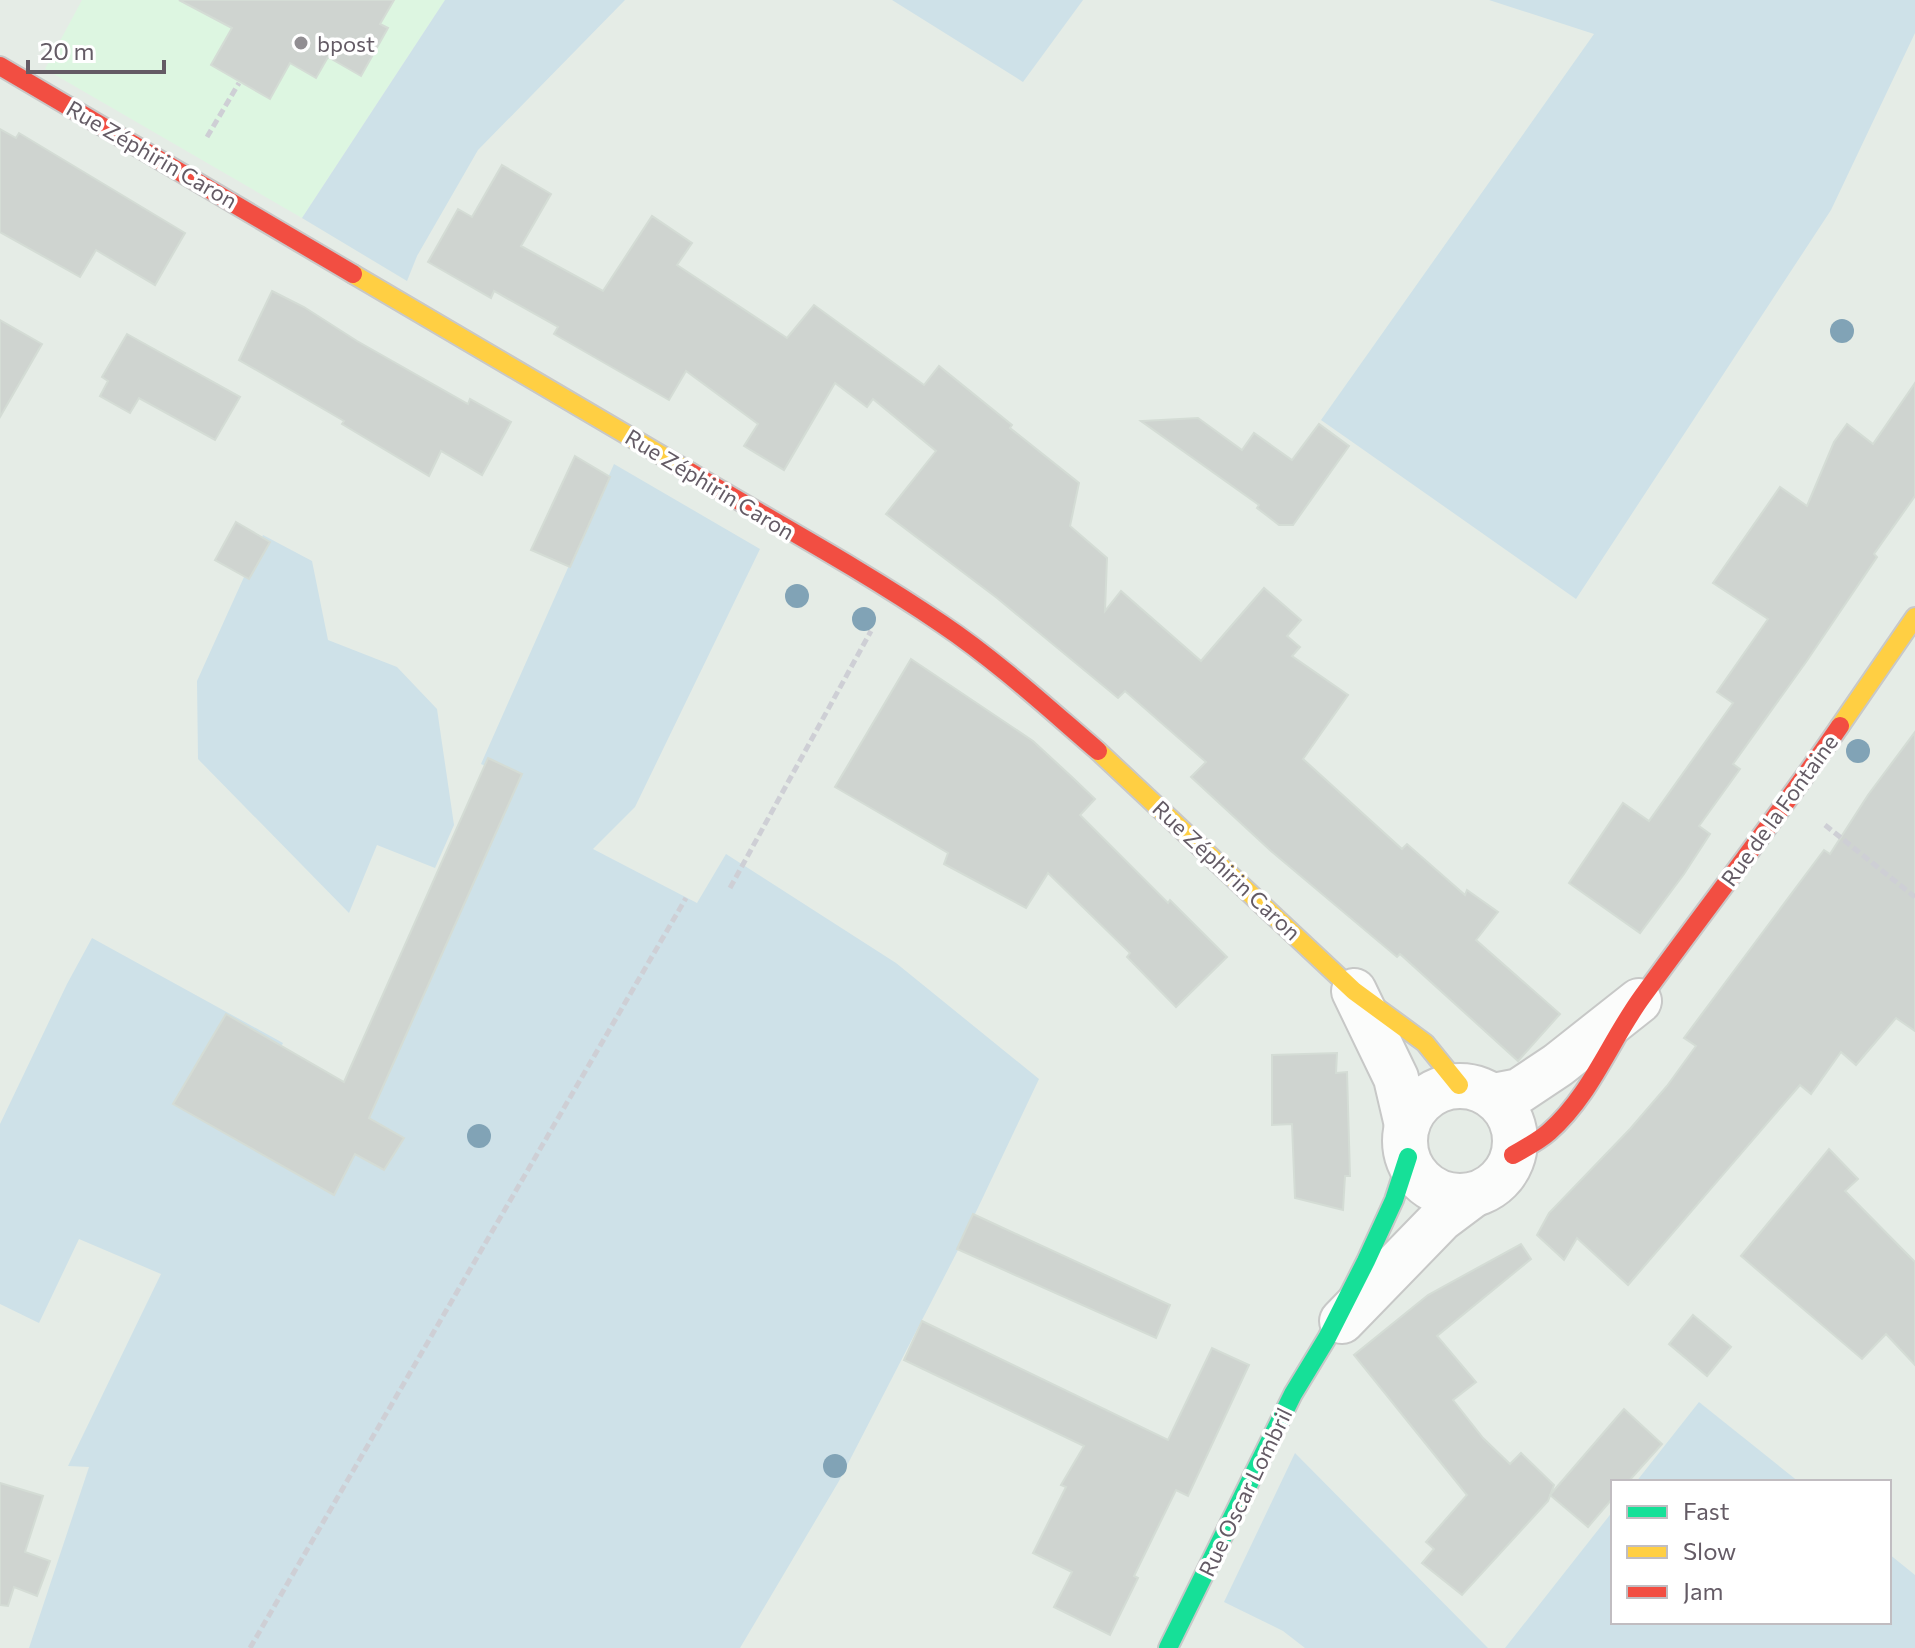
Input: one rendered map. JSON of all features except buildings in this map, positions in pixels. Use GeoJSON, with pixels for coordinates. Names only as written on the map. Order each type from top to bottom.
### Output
{"type":"FeatureCollection","features":[{"type":"Feature","properties":{"kind":"street","name":"Rue Zéphirin Caron"},"geometry":{"type":"LineString","coordinates":[[0,66],[186,173],[893,592],[945,626],[1127,776],[1354,991],[1425,1043],[1476,1090]]}},
{"type":"Feature","properties":{"kind":"street","name":"Rue de la Fontaine"},"geometry":{"type":"LineString","coordinates":[[1513,1155],[1547,1134],[1569,1112],[1639,1001],[1791,797],[1915,617]]}},
{"type":"Feature","properties":{"kind":"street","name":"Rue Zéphirin Caron"},"geometry":{"type":"LineString","coordinates":[[1354,991],[1396,1078],[1408,1141]]}},
{"type":"Feature","properties":{"kind":"street","name":"Rue de la Fontaine"},"geometry":{"type":"LineString","coordinates":[[1476,1090],[1519,1091],[1558,1065],[1639,1001]]}},
{"type":"Feature","properties":{"kind":"street"},"geometry":{"type":"LineString","coordinates":[[1437,1090],[1476,1090],[1501,1102],[1513,1122],[1516,1145],[1509,1167],[1495,1185],[1473,1195],[1450,1196],[1429,1187],[1413,1170],[1408,1141],[1418,1104],[1427,1097],[1437,1090]]}},
{"type":"Feature","properties":{"kind":"street","name":"Rue Oscar Lombril"},"geometry":{"type":"LineString","coordinates":[[1168,1648],[1293,1394],[1327,1338],[1389,1212],[1408,1141]]}},
{"type":"Feature","properties":{"kind":"street","name":"Rue Oscar Lombril"},"geometry":{"type":"LineString","coordinates":[[1327,1338],[1382,1277],[1441,1219],[1473,1195]]}},
{"type":"Feature","properties":{"kind":"path"},"geometry":{"type":"LineString","coordinates":[[186,173],[239,83]]}},
{"type":"Feature","properties":{"kind":"path"},"geometry":{"type":"LineString","coordinates":[[730,888],[893,592]]}},
{"type":"Feature","properties":{"kind":"path"},"geometry":{"type":"LineString","coordinates":[[1791,797],[1915,897]]}},
{"type":"Feature","properties":{"kind":"path"},"geometry":{"type":"LineString","coordinates":[[250,1648],[686,898]]}},
{"type":"Feature","properties":{"kind":"shaded area"},"geometry":{"type":"Polygon","coordinates":[[[82,0],[445,0],[302,218],[45,69],[82,0]]]}},
{"type":"Feature","properties":{"kind":"shaded area"},"geometry":{"type":"Polygon","coordinates":[[[445,0],[625,0],[478,150],[417,256],[407,281],[302,218],[445,0]]]}},
{"type":"Feature","properties":{"kind":"shaded area"},"geometry":{"type":"Polygon","coordinates":[[[892,0],[1083,0],[1023,82],[892,0]]]}},
{"type":"Feature","properties":{"kind":"shaded area"},"geometry":{"type":"Polygon","coordinates":[[[1489,0],[1915,0],[1915,33],[1831,210],[1576,599],[1321,420],[1594,34],[1489,0]]]}},
{"type":"Feature","properties":{"kind":"shaded area"},"geometry":{"type":"Polygon","coordinates":[[[614,464],[760,549],[635,807],[593,849],[697,903],[726,854],[896,963],[1039,1079],[957,1252],[839,1481],[740,1648],[29,1648],[89,1467],[68,1466],[161,1274],[79,1239],[39,1323],[0,1304],[0,1124],[67,984],[92,938],[283,1043],[275,1059],[369,1109],[515,779],[481,764],[614,464]]]}},
{"type":"Feature","properties":{"kind":"shaded area"},"geometry":{"type":"Polygon","coordinates":[[[263,535],[312,561],[328,640],[397,667],[437,709],[454,825],[435,868],[377,845],[349,913],[198,759],[197,681],[263,535]]]}},
{"type":"Feature","properties":{"kind":"shaded area"},"geometry":{"type":"Polygon","coordinates":[[[1699,1402],[1796,1480],[1638,1480],[1699,1402]]]}},
{"type":"Feature","properties":{"kind":"shaded area"},"geometry":{"type":"Polygon","coordinates":[[[1295,1453],[1488,1648],[1305,1648],[1283,1631],[1224,1602],[1295,1453]]]}},
{"type":"Feature","properties":{"kind":"shaded area"},"geometry":{"type":"Polygon","coordinates":[[[1611,1514],[1611,1624],[1891,1624],[1891,1556],[1915,1575],[1915,1648],[1505,1648],[1611,1514]]]}},
{"type":"Feature","properties":{"kind":"traffic: fast"},"geometry":{"type":"LineString","coordinates":[[1168,1648],[1293,1394],[1327,1338],[1366,1261],[1394,1200],[1408,1157]]}},
{"type":"Feature","properties":{"kind":"traffic: slow"},"geometry":{"type":"LineString","coordinates":[[353,274],[690,472]]}},
{"type":"Feature","properties":{"kind":"traffic: slow"},"geometry":{"type":"LineString","coordinates":[[1840,726],[1915,617]]}},
{"type":"Feature","properties":{"kind":"traffic: slow"},"geometry":{"type":"LineString","coordinates":[[1098,751],[1354,991],[1425,1043],[1459,1085]]}},
{"type":"Feature","properties":{"kind":"traffic: jam"},"geometry":{"type":"LineString","coordinates":[[0,66],[353,274]]}},
{"type":"Feature","properties":{"kind":"traffic: jam"},"geometry":{"type":"LineString","coordinates":[[690,472],[849,565],[942,624],[1002,669],[1098,751]]}},
{"type":"Feature","properties":{"kind":"traffic: jam"},"geometry":{"type":"LineString","coordinates":[[1513,1155],[1549,1132],[1577,1101],[1642,997],[1840,726]]}},
{"type":"Feature","properties":{"kind":"place","name":"bpost"},"geometry":{"type":"Point","coordinates":[301,43]}}]}
